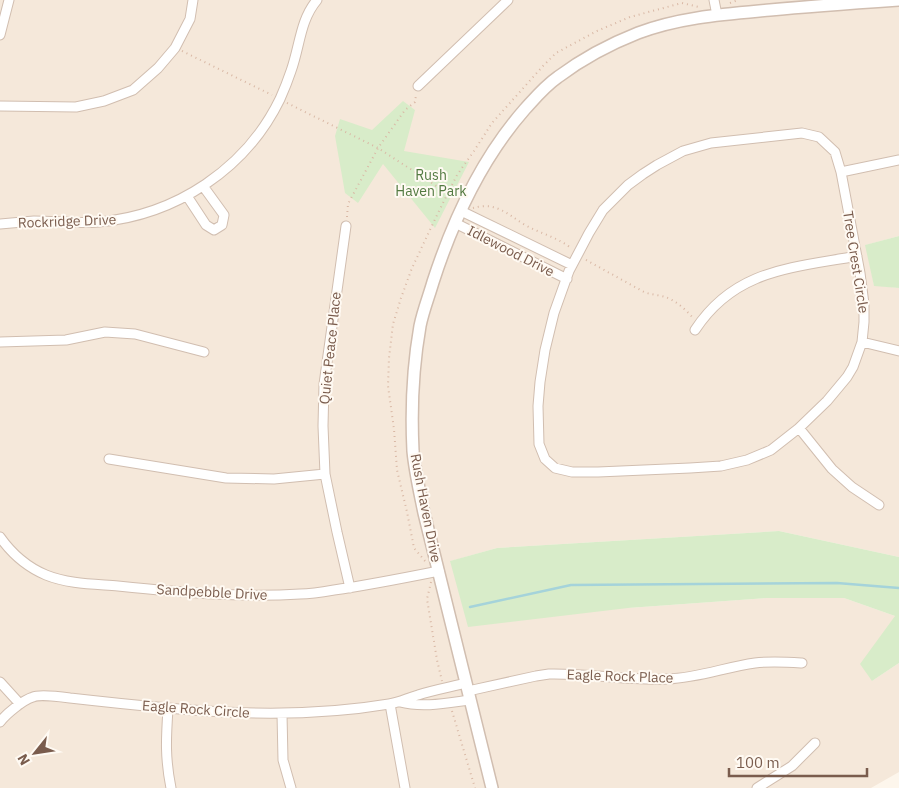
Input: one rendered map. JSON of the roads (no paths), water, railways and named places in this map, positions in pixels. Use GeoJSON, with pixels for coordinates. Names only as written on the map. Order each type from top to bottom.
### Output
{"type":"FeatureCollection","features":[{"type":"Feature","properties":{"kind":"street"},"geometry":{"type":"LineString","coordinates":[[0,35],[9,0]]}},
{"type":"Feature","properties":{"kind":"street"},"geometry":{"type":"LineString","coordinates":[[0,106],[76,107],[104,102],[133,90],[158,68],[175,48],[190,19],[193,0]]}},
{"type":"Feature","properties":{"kind":"street","name":"Rockridge Drive"},"geometry":{"type":"LineString","coordinates":[[0,224],[98,222],[125,218],[168,205],[203,186],[246,150],[264,127],[280,99],[292,70],[303,25],[317,0]]}},
{"type":"Feature","properties":{"kind":"street"},"geometry":{"type":"LineString","coordinates":[[418,86],[508,0]]}},
{"type":"Feature","properties":{"kind":"street","name":"Rush Haven Drive"},"geometry":{"type":"LineString","coordinates":[[492,788],[468,691],[434,572],[417,480],[414,452],[413,396],[421,325],[443,251],[481,169],[531,102],[557,77],[588,57],[620,40],[715,8],[899,0]]}},
{"type":"Feature","properties":{"kind":"street","name":"Tree Crest Circle"},"geometry":{"type":"LineString","coordinates":[[802,133],[818,137],[835,152],[841,172],[857,256],[864,304],[864,322],[862,342],[853,367],[847,377],[826,401],[798,428],[771,450],[735,463],[690,468],[572,472],[555,468],[545,459],[539,444],[538,406],[545,350],[554,312],[572,264],[603,210],[614,198],[628,185],[657,164],[684,151],[711,143],[802,133]]}},
{"type":"Feature","properties":{"kind":"street"},"geometry":{"type":"LineString","coordinates":[[841,172],[899,160]]}},
{"type":"Feature","properties":{"kind":"street"},"geometry":{"type":"LineString","coordinates":[[187,196],[206,225],[214,230],[222,225],[224,215],[203,186]]}},
{"type":"Feature","properties":{"kind":"street","name":"Idlewood Drive"},"geometry":{"type":"LineString","coordinates":[[462,207],[572,264]]}},
{"type":"Feature","properties":{"kind":"street","name":"Idlewood Drive"},"geometry":{"type":"LineString","coordinates":[[455,223],[566,279]]}},
{"type":"Feature","properties":{"kind":"street","name":"Quiet Peace Place"},"geometry":{"type":"LineString","coordinates":[[346,226],[324,384],[323,426],[325,474],[350,588]]}},
{"type":"Feature","properties":{"kind":"street"},"geometry":{"type":"LineString","coordinates":[[696,330],[717,304],[728,294],[750,281],[786,269],[857,256]]}},
{"type":"Feature","properties":{"kind":"street"},"geometry":{"type":"LineString","coordinates":[[0,342],[66,340],[105,332],[135,334],[204,352]]}},
{"type":"Feature","properties":{"kind":"street"},"geometry":{"type":"LineString","coordinates":[[862,342],[899,352]]}},
{"type":"Feature","properties":{"kind":"street"},"geometry":{"type":"LineString","coordinates":[[798,428],[832,469],[852,487],[879,505]]}},
{"type":"Feature","properties":{"kind":"street"},"geometry":{"type":"LineString","coordinates":[[109,459],[226,478],[274,479],[325,474]]}},
{"type":"Feature","properties":{"kind":"street","name":"Sandpebble Drive"},"geometry":{"type":"LineString","coordinates":[[0,537],[19,558],[31,567],[48,575],[69,581],[163,590],[254,596],[301,594],[350,588],[434,572]]}},
{"type":"Feature","properties":{"kind":"street","name":"Eagle Rock Place"},"geometry":{"type":"LineString","coordinates":[[468,691],[549,674],[668,679],[697,676],[757,662],[802,663]]}},
{"type":"Feature","properties":{"kind":"street"},"geometry":{"type":"LineString","coordinates":[[0,682],[20,704]]}},
{"type":"Feature","properties":{"kind":"street","name":"Eagle Rock Circle"},"geometry":{"type":"LineString","coordinates":[[1,718],[33,696],[65,697],[168,709],[282,714],[353,709],[390,704],[444,688],[468,691]]}},
{"type":"Feature","properties":{"kind":"street","name":"Eagle Rock Circle"},"geometry":{"type":"LineString","coordinates":[[400,702],[410,705],[423,705],[449,702],[468,691]]}},
{"type":"Feature","properties":{"kind":"street"},"geometry":{"type":"LineString","coordinates":[[390,704],[405,788]]}},
{"type":"Feature","properties":{"kind":"street"},"geometry":{"type":"LineString","coordinates":[[168,709],[166,754],[171,788]]}},
{"type":"Feature","properties":{"kind":"street"},"geometry":{"type":"LineString","coordinates":[[282,714],[283,760],[291,788]]}},
{"type":"Feature","properties":{"kind":"street"},"geometry":{"type":"LineString","coordinates":[[757,788],[792,766],[815,743]]}},
{"type":"Feature","properties":{"kind":"waterway"},"geometry":{"type":"LineString","coordinates":[[470,607],[571,585],[837,583],[899,588]]}},
{"type":"Feature","properties":{"kind":"park label","name":"Rush Haven Park"},"geometry":{"type":"Point","coordinates":[431,184]}}]}
